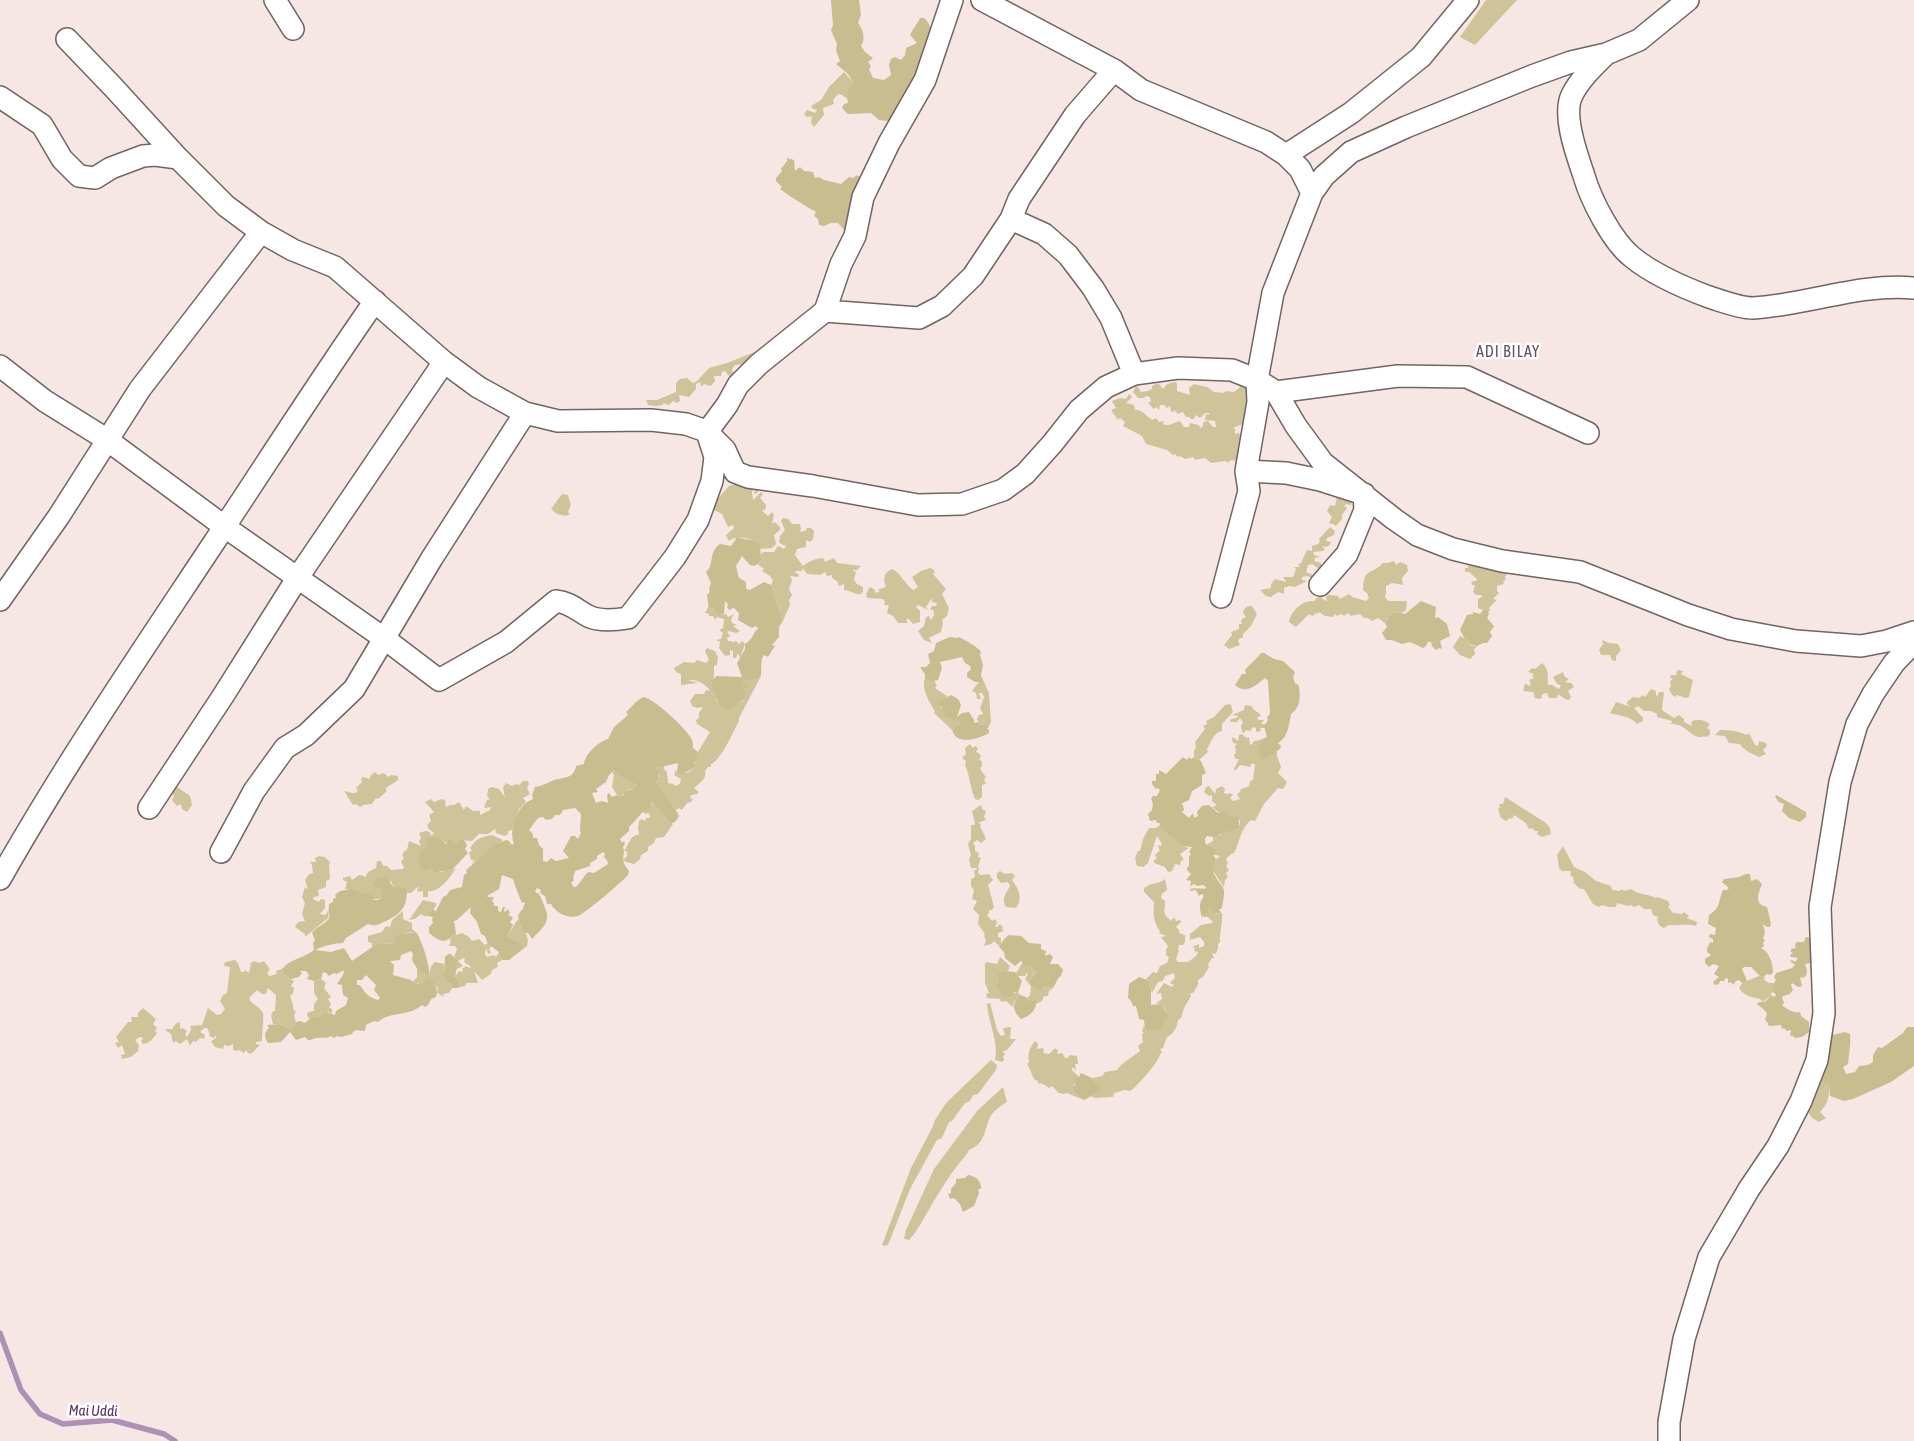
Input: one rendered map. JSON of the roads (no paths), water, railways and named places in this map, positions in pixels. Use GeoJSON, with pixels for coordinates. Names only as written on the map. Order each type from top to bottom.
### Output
{"type":"FeatureCollection","features":[{"type":"Feature","properties":{"kind":"street"},"geometry":{"type":"LineString","coordinates":[[275,0],[293,29]]}},
{"type":"Feature","properties":{"kind":"street"},"geometry":{"type":"LineString","coordinates":[[707,432],[727,405],[738,385],[759,364],[826,311],[841,264],[855,236],[863,197],[889,142],[925,80],[952,0]]}},
{"type":"Feature","properties":{"kind":"street"},"geometry":{"type":"LineString","coordinates":[[982,0],[1114,70],[1141,90],[1266,142],[1286,155],[1300,169],[1312,193]]}},
{"type":"Feature","properties":{"kind":"street"},"geometry":{"type":"LineString","coordinates":[[1286,155],[1351,113],[1421,57],[1468,0]]}},
{"type":"Feature","properties":{"kind":"street"},"geometry":{"type":"LineString","coordinates":[[1221,597],[1248,491],[1246,471],[1258,402],[1258,380],[1273,293],[1312,193],[1324,176],[1351,152],[1406,127],[1532,76],[1570,62],[1606,54],[1639,40],[1688,0]]}},
{"type":"Feature","properties":{"kind":"street"},"geometry":{"type":"LineString","coordinates":[[67,39],[178,158],[226,206],[261,232],[293,250],[335,267],[444,362],[478,387],[525,413],[558,420],[651,420],[686,424],[707,432],[725,450],[735,472],[748,477],[813,486],[918,505],[962,504],[1003,490],[1025,474],[1079,410],[1106,387],[1134,374],[1178,368],[1232,370],[1258,380],[1276,392],[1296,426],[1323,463],[1394,519],[1417,534],[1453,549],[1502,561],[1580,572],[1679,611],[1731,628],[1796,641],[1861,646],[1914,632]]}},
{"type":"Feature","properties":{"kind":"street"},"geometry":{"type":"LineString","coordinates":[[1606,54],[1584,78],[1571,96],[1569,116],[1574,145],[1586,184],[1607,226],[1631,256],[1661,276],[1692,291],[1720,301],[1750,308],[1784,305],[1851,290],[1895,286],[1914,288]]}},
{"type":"Feature","properties":{"kind":"street"},"geometry":{"type":"LineString","coordinates":[[826,311],[919,318],[942,306],[972,276],[1012,219],[1019,199],[1075,115],[1114,70]]}},
{"type":"Feature","properties":{"kind":"street"},"geometry":{"type":"LineString","coordinates":[[0,97],[42,125],[62,159],[80,176],[95,178],[111,168],[143,156],[155,155],[178,158]]}},
{"type":"Feature","properties":{"kind":"street"},"geometry":{"type":"LineString","coordinates":[[1012,219],[1044,234],[1068,255],[1093,288],[1111,318],[1134,374]]}},
{"type":"Feature","properties":{"kind":"street"},"geometry":{"type":"LineString","coordinates":[[0,600],[59,516],[140,389],[261,232]]}},
{"type":"Feature","properties":{"kind":"street"},"geometry":{"type":"LineString","coordinates":[[0,879],[40,808],[122,680],[331,364],[375,301]]}},
{"type":"Feature","properties":{"kind":"street"},"geometry":{"type":"LineString","coordinates":[[149,808],[224,696],[298,577],[444,362]]}},
{"type":"Feature","properties":{"kind":"street"},"geometry":{"type":"LineString","coordinates":[[0,366],[45,401],[106,440],[385,639],[439,680],[506,642],[556,601],[565,601],[590,617],[613,620],[628,618],[675,557],[698,520],[712,481],[714,465],[714,457],[707,432]]}},
{"type":"Feature","properties":{"kind":"street"},"geometry":{"type":"LineString","coordinates":[[1276,392],[1398,376],[1466,377],[1588,433]]}},
{"type":"Feature","properties":{"kind":"street"},"geometry":{"type":"LineString","coordinates":[[221,852],[254,791],[285,748],[306,735],[354,689],[432,558],[525,413]]}},
{"type":"Feature","properties":{"kind":"street"},"geometry":{"type":"LineString","coordinates":[[1246,471],[1286,473],[1320,480],[1364,494]]}},
{"type":"Feature","properties":{"kind":"street"},"geometry":{"type":"LineString","coordinates":[[1320,585],[1348,554],[1365,510],[1364,494]]}},
{"type":"Feature","properties":{"kind":"street"},"geometry":{"type":"LineString","coordinates":[[1669,1441],[1670,1422],[1684,1339],[1709,1257],[1749,1189],[1778,1146],[1801,1101],[1816,1060],[1824,1013],[1820,907],[1840,782],[1857,724],[1873,694],[1894,663],[1914,642]]}},
{"type":"Feature","properties":{"kind":"waterway","name":"Mai Uddi"},"geometry":{"type":"LineString","coordinates":[[0,1333],[21,1390],[40,1414],[63,1424],[112,1420],[164,1434],[175,1441]]}},
{"type":"Feature","properties":{"kind":"district","name":"ADI BILAY"},"geometry":{"type":"Point","coordinates":[1508,352]}}]}
